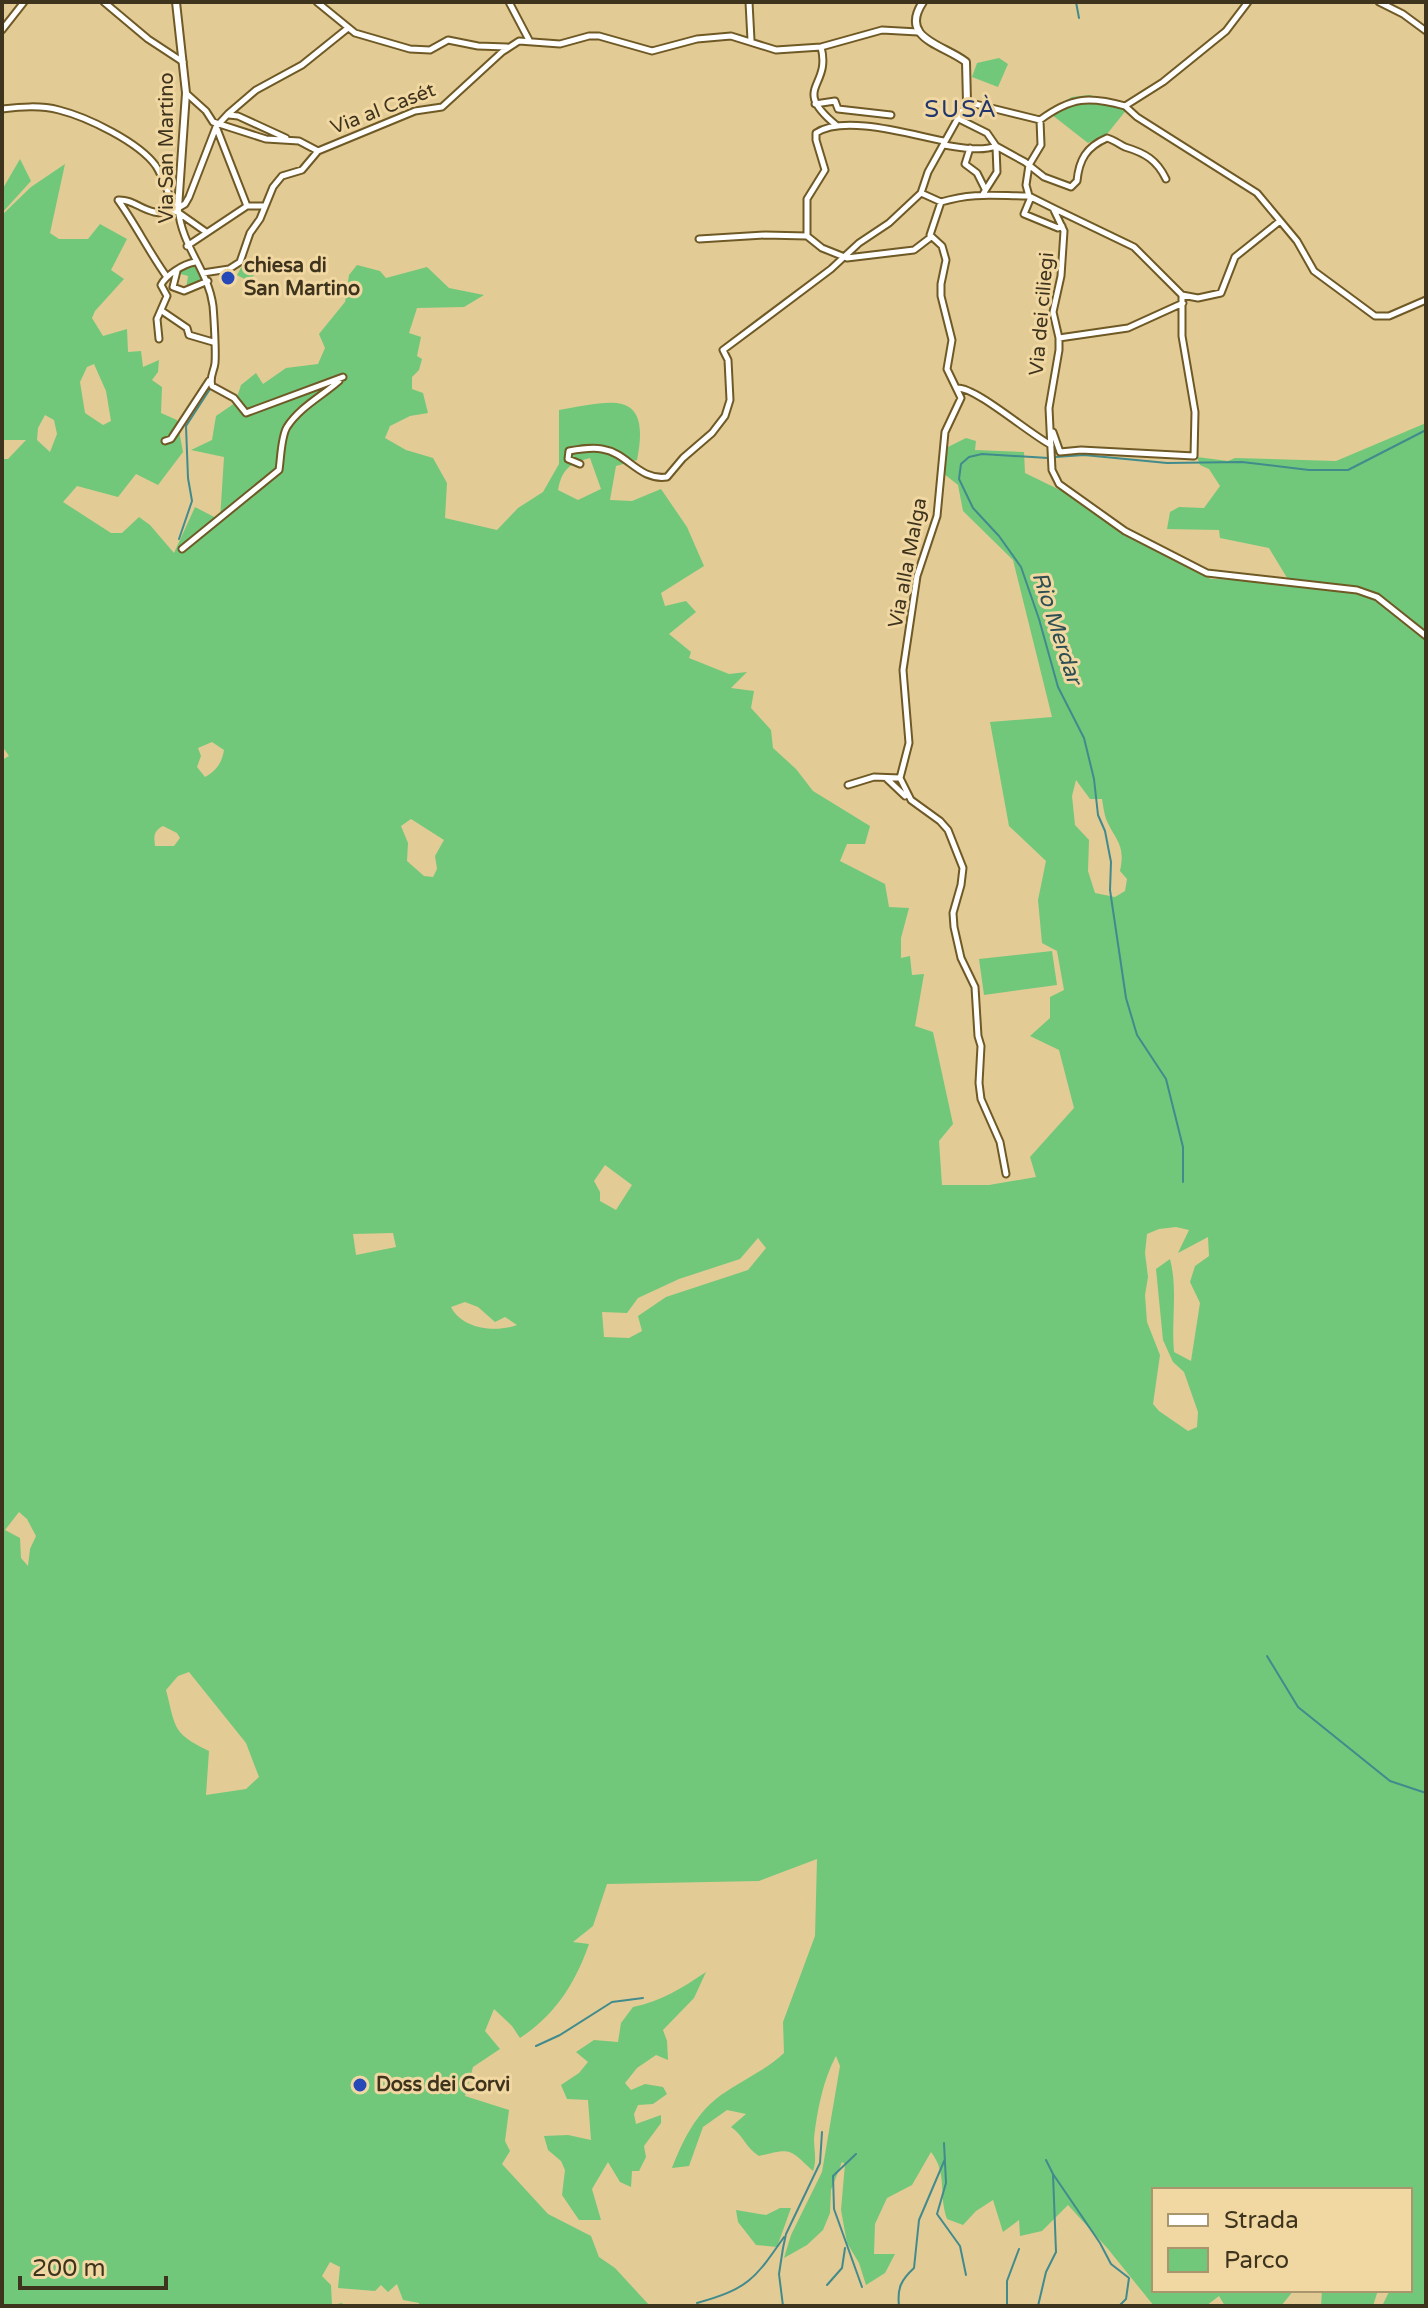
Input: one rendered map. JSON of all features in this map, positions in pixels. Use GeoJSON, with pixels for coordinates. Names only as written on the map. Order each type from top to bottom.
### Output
{"type":"FeatureCollection","features":[{"type":"Feature","properties":{"kind":"street"},"geometry":{"type":"LineString","coordinates":[[2,30],[24,2]]}},
{"type":"Feature","properties":{"kind":"street"},"geometry":{"type":"LineString","coordinates":[[104,2],[183,63]]}},
{"type":"Feature","properties":{"kind":"street","name":"Via San Martino"},"geometry":{"type":"LineString","coordinates":[[176,2],[186,93],[178,211],[187,246],[208,281]]}},
{"type":"Feature","properties":{"kind":"street"},"geometry":{"type":"LineString","coordinates":[[317,2],[355,33],[422,51],[448,40],[478,46],[507,47],[519,41],[560,44],[589,36],[652,51],[714,36],[731,36],[776,50],[821,47],[882,30],[918,32],[966,62],[967,102],[928,172],[921,193],[889,223],[723,350],[728,360],[730,400],[725,416],[712,433],[667,477],[648,476],[620,456],[601,448],[569,451],[568,459],[580,464]]}},
{"type":"Feature","properties":{"kind":"street"},"geometry":{"type":"LineString","coordinates":[[509,2],[530,41]]}},
{"type":"Feature","properties":{"kind":"street"},"geometry":{"type":"LineString","coordinates":[[749,2],[751,41]]}},
{"type":"Feature","properties":{"kind":"street"},"geometry":{"type":"LineString","coordinates":[[918,32],[916,17],[923,2]]}},
{"type":"Feature","properties":{"kind":"street"},"geometry":{"type":"LineString","coordinates":[[1125,106],[1163,82],[1226,31],[1248,2]]}},
{"type":"Feature","properties":{"kind":"street"},"geometry":{"type":"LineString","coordinates":[[1379,2],[1426,31]]}},
{"type":"Feature","properties":{"kind":"street"},"geometry":{"type":"LineString","coordinates":[[167,277],[118,200],[125,200],[154,214],[178,211],[189,197],[218,125],[228,114],[256,90],[302,65],[348,28]]}},
{"type":"Feature","properties":{"kind":"street","name":"Via al Casét"},"geometry":{"type":"LineString","coordinates":[[203,273],[236,266],[273,187],[282,176],[302,170],[318,151],[415,111],[442,107],[507,47]]}},
{"type":"Feature","properties":{"kind":"street"},"geometry":{"type":"LineString","coordinates":[[821,47],[824,66],[812,98],[822,114],[836,125]]}},
{"type":"Feature","properties":{"kind":"street"},"geometry":{"type":"LineString","coordinates":[[186,93],[218,125],[266,139],[306,143],[318,151]]}},
{"type":"Feature","properties":{"kind":"street"},"geometry":{"type":"LineString","coordinates":[[1040,120],[1054,109],[1083,99],[1099,99],[1125,106],[1137,117],[1257,193],[1297,241],[1314,271],[1375,316],[1389,316],[1426,300]]}},
{"type":"Feature","properties":{"kind":"street"},"geometry":{"type":"LineString","coordinates":[[815,104],[835,101],[838,109],[891,115]]}},
{"type":"Feature","properties":{"kind":"street"},"geometry":{"type":"LineString","coordinates":[[967,102],[1040,120]]}},
{"type":"Feature","properties":{"kind":"street"},"geometry":{"type":"LineString","coordinates":[[2,109],[57,109],[94,123],[144,152],[157,167],[178,211],[206,232]]}},
{"type":"Feature","properties":{"kind":"street"},"geometry":{"type":"LineString","coordinates":[[228,114],[290,140]]}},
{"type":"Feature","properties":{"kind":"street"},"geometry":{"type":"LineString","coordinates":[[958,117],[987,133],[996,146],[1044,177],[1074,187],[1080,161],[1086,152],[1107,138],[1137,149],[1153,160],[1160,165],[1166,179]]}},
{"type":"Feature","properties":{"kind":"street"},"geometry":{"type":"LineString","coordinates":[[1030,196],[1026,185],[1029,165],[1041,145],[1040,120]]}},
{"type":"Feature","properties":{"kind":"street"},"geometry":{"type":"LineString","coordinates":[[218,125],[247,206]]}},
{"type":"Feature","properties":{"kind":"street"},"geometry":{"type":"LineString","coordinates":[[807,236],[807,199],[825,170],[815,137],[820,130],[836,125],[862,126],[970,148],[991,149],[996,146]]}},
{"type":"Feature","properties":{"kind":"street"},"geometry":{"type":"LineString","coordinates":[[984,192],[997,172],[996,146]]}},
{"type":"Feature","properties":{"kind":"street"},"geometry":{"type":"LineString","coordinates":[[970,148],[965,164],[977,173],[984,192]]}},
{"type":"Feature","properties":{"kind":"street"},"geometry":{"type":"LineString","coordinates":[[921,193],[941,202],[984,192],[999,197],[1030,196],[1134,247],[1182,299],[1182,336],[1195,412],[1194,456],[1081,450],[1060,452],[1051,430],[1040,439]]}},
{"type":"Feature","properties":{"kind":"street","name":"Via dei ciliegi"},"geometry":{"type":"LineString","coordinates":[[1030,196],[1024,214],[1058,228],[1062,226]]}},
{"type":"Feature","properties":{"kind":"street"},"geometry":{"type":"LineString","coordinates":[[699,239],[807,236],[822,248],[843,257],[914,250],[931,237],[941,202]]}},
{"type":"Feature","properties":{"kind":"street"},"geometry":{"type":"LineString","coordinates":[[187,246],[247,206],[264,206]]}},
{"type":"Feature","properties":{"kind":"street","name":"Via dei ciliegi"},"geometry":{"type":"LineString","coordinates":[[1053,208],[1062,226],[1061,276],[1053,312],[1059,338],[1050,396],[1051,445],[1054,476],[1067,491],[1125,531],[1201,570],[1215,575],[1259,577],[1357,590],[1377,597],[1426,636]]}},
{"type":"Feature","properties":{"kind":"street"},"geometry":{"type":"LineString","coordinates":[[1059,338],[1128,328],[1182,299],[1221,293],[1233,260],[1280,221]]}},
{"type":"Feature","properties":{"kind":"street","name":"Via alla Malga"},"geometry":{"type":"LineString","coordinates":[[900,778],[909,743],[903,670],[917,576],[937,516],[945,432],[961,402],[947,369],[952,340],[941,296],[946,260],[942,246],[931,237]]}},
{"type":"Feature","properties":{"kind":"street"},"geometry":{"type":"LineString","coordinates":[[159,339],[157,319],[167,296],[161,285],[187,263],[195,262]]}},
{"type":"Feature","properties":{"kind":"street"},"geometry":{"type":"LineString","coordinates":[[165,441],[171,439],[210,380],[215,366],[213,309],[208,281],[184,291],[173,287],[177,271]]}},
{"type":"Feature","properties":{"kind":"street"},"geometry":{"type":"LineString","coordinates":[[162,311],[182,323],[189,335],[213,342]]}},
{"type":"Feature","properties":{"kind":"street"},"geometry":{"type":"LineString","coordinates":[[182,549],[279,470],[286,428],[312,400],[322,396],[343,377],[246,413],[234,398],[217,390],[210,380]]}},
{"type":"Feature","properties":{"kind":"street"},"geometry":{"type":"LineString","coordinates":[[957,388],[966,388],[978,394],[1051,445]]}},
{"type":"Feature","properties":{"kind":"street"},"geometry":{"type":"LineString","coordinates":[[885,778],[948,830],[963,868],[953,913],[954,927],[961,958],[975,987],[981,1046],[981,1099],[1000,1142],[1006,1174]]}},
{"type":"Feature","properties":{"kind":"street"},"geometry":{"type":"LineString","coordinates":[[848,785],[856,780],[900,778],[911,800]]}},
{"type":"Feature","properties":{"kind":"green space"},"geometry":{"type":"Polygon","coordinates":[[[999,58],[1008,64],[998,87],[972,77],[977,63],[999,58]]]}},
{"type":"Feature","properties":{"kind":"green space"},"geometry":{"type":"Polygon","coordinates":[[[1090,95],[1128,108],[1107,134],[1088,143],[1047,111],[1072,97],[1090,95]]]}},
{"type":"Feature","properties":{"kind":"green space"},"geometry":{"type":"Polygon","coordinates":[[[20,159],[31,181],[2,213],[2,190],[20,159]]]}},
{"type":"Feature","properties":{"kind":"green space"},"geometry":{"type":"Polygon","coordinates":[[[65,164],[50,233],[59,239],[88,239],[100,224],[127,239],[111,270],[124,279],[92,318],[103,336],[127,329],[128,352],[141,351],[143,367],[159,360],[158,372],[152,380],[162,387],[161,413],[177,420],[183,452],[158,485],[136,474],[118,497],[77,486],[63,502],[111,533],[122,533],[139,517],[174,553],[195,507],[220,520],[224,457],[191,450],[212,440],[216,416],[235,403],[241,385],[256,373],[263,384],[286,368],[318,364],[325,348],[319,334],[345,302],[349,275],[357,265],[380,271],[386,278],[427,267],[449,288],[484,295],[464,307],[417,308],[409,333],[421,337],[417,356],[422,359],[419,370],[412,377],[412,389],[423,393],[428,413],[410,416],[390,426],[385,438],[406,450],[433,458],[447,483],[445,518],[497,530],[518,508],[543,492],[559,464],[559,410],[610,403],[622,404],[632,410],[638,420],[640,436],[637,460],[616,466],[610,500],[632,501],[661,489],[687,527],[704,566],[661,593],[665,606],[686,601],[696,612],[669,634],[691,652],[689,658],[729,674],[747,672],[731,688],[754,691],[751,708],[771,730],[773,748],[796,769],[813,791],[870,826],[865,844],[847,844],[840,861],[885,884],[889,907],[909,908],[901,938],[901,958],[910,956],[912,975],[924,974],[915,1026],[933,1032],[953,1124],[939,1141],[942,1185],[989,1185],[1036,1177],[1030,1157],[1074,1108],[1059,1050],[1030,1036],[1050,1018],[1050,997],[1064,990],[1057,951],[1042,943],[1038,900],[1046,861],[1009,826],[990,722],[1052,717],[1013,560],[963,511],[958,485],[943,473],[948,447],[966,438],[976,441],[975,450],[1024,452],[1025,473],[1066,493],[1121,531],[1211,579],[1259,580],[1292,586],[1269,548],[1220,538],[1219,530],[1167,529],[1170,512],[1179,507],[1204,508],[1220,486],[1209,469],[1200,465],[1197,457],[1228,461],[1235,458],[1336,461],[1426,423],[1426,2306],[1382,2306],[1389,2292],[1412,2292],[1412,2188],[1152,2188],[1152,2292],[1292,2292],[1281,2306],[1225,2306],[1219,2296],[1206,2306],[1154,2306],[1068,2205],[1042,2231],[1020,2236],[1019,2220],[1003,2232],[993,2200],[976,2211],[963,2225],[947,2219],[941,2176],[931,2152],[912,2185],[887,2198],[875,2224],[874,2254],[895,2254],[885,2273],[866,2285],[859,2263],[847,2243],[841,2210],[845,2164],[842,2162],[831,2190],[830,2213],[823,2230],[807,2245],[784,2258],[791,2235],[822,2172],[840,2066],[836,2056],[819,2107],[813,2171],[789,2152],[759,2156],[731,2127],[746,2114],[727,2110],[703,2127],[689,2166],[672,2168],[686,2137],[704,2110],[784,2053],[783,2022],[815,1936],[817,1859],[759,1881],[607,1884],[593,1926],[573,1942],[589,1944],[570,1985],[554,2009],[520,2038],[494,2009],[485,2031],[500,2049],[473,2067],[465,2096],[509,2110],[505,2141],[510,2151],[502,2164],[548,2214],[591,2236],[599,2257],[615,2268],[650,2306],[419,2306],[419,2303],[403,2300],[397,2284],[388,2292],[381,2285],[375,2291],[338,2288],[340,2267],[330,2262],[322,2276],[331,2285],[332,2305],[342,2303],[344,2306],[2,2306],[2,760],[9,756],[2,746],[2,459],[8,459],[26,440],[2,440],[2,215],[31,187],[65,164]],[[94,364],[87,367],[80,382],[85,413],[103,425],[111,421],[106,391],[94,364]],[[45,415],[38,428],[37,440],[50,452],[57,434],[54,420],[45,415]],[[590,458],[568,468],[558,490],[578,500],[601,489],[590,458]],[[212,742],[198,748],[201,756],[197,767],[205,777],[220,763],[224,750],[212,742]],[[1076,780],[1072,796],[1075,825],[1089,840],[1088,871],[1095,893],[1115,897],[1125,891],[1127,879],[1120,871],[1121,848],[1106,819],[1102,799],[1090,799],[1076,780]],[[411,819],[401,826],[408,843],[407,861],[424,876],[433,877],[437,869],[435,856],[444,840],[411,819]],[[163,826],[154,837],[155,846],[174,846],[180,838],[177,833],[163,826]],[[605,1165],[594,1181],[600,1192],[600,1201],[616,1210],[632,1185],[605,1165]],[[1176,1227],[1147,1234],[1147,1322],[1160,1355],[1153,1404],[1188,1431],[1197,1427],[1198,1412],[1184,1372],[1173,1362],[1163,1340],[1156,1269],[1170,1259],[1174,1282],[1174,1352],[1191,1361],[1200,1303],[1190,1282],[1195,1266],[1209,1256],[1208,1237],[1178,1253],[1189,1230],[1176,1227]],[[393,1233],[353,1234],[356,1255],[396,1247],[393,1233]],[[758,1238],[740,1259],[679,1279],[638,1298],[627,1313],[602,1312],[604,1337],[629,1338],[642,1331],[638,1316],[666,1297],[748,1270],[766,1248],[758,1238]],[[465,1302],[451,1307],[471,1324],[489,1329],[517,1325],[505,1317],[495,1322],[478,1307],[465,1302]],[[19,1512],[5,1530],[20,1538],[21,1558],[28,1566],[30,1549],[36,1536],[27,1519],[19,1512]],[[189,1672],[178,1676],[166,1690],[177,1728],[188,1739],[209,1751],[206,1795],[246,1789],[259,1777],[246,1743],[189,1672]]]}},
{"type":"Feature","properties":{"kind":"green space"},"geometry":{"type":"Polygon","coordinates":[[[246,259],[259,266],[250,282],[237,275],[246,259]]]}},
{"type":"Feature","properties":{"kind":"green space"},"geometry":{"type":"Polygon","coordinates":[[[192,262],[204,282],[186,289],[188,276],[177,273],[192,262]]]}},
{"type":"Feature","properties":{"kind":"green space"},"geometry":{"type":"Polygon","coordinates":[[[1052,951],[1057,985],[984,995],[979,959],[1052,951]]]}},
{"type":"Feature","properties":{"kind":"green space"},"geometry":{"type":"Polygon","coordinates":[[[706,1972],[694,1998],[663,2030],[668,2060],[656,2055],[637,2068],[625,2083],[631,2090],[645,2084],[663,2087],[667,2094],[653,2104],[638,2105],[634,2114],[636,2124],[661,2115],[661,2123],[644,2146],[646,2157],[639,2171],[632,2171],[631,2187],[620,2182],[608,2162],[592,2189],[601,2220],[579,2220],[562,2195],[565,2170],[561,2161],[548,2150],[544,2136],[568,2135],[591,2140],[588,2100],[567,2099],[561,2085],[579,2073],[588,2062],[576,2052],[594,2040],[618,2042],[621,2023],[633,2007],[663,1998],[706,1972]]]}},
{"type":"Feature","properties":{"kind":"green space"},"geometry":{"type":"Polygon","coordinates":[[[780,2208],[791,2208],[777,2247],[756,2245],[738,2222],[736,2210],[766,2215],[780,2208]]]}},
{"type":"Feature","properties":{"kind":"green space"},"geometry":{"type":"Polygon","coordinates":[[[1322,2292],[1377,2292],[1373,2306],[1321,2306],[1322,2292]]]}},
{"type":"Feature","properties":{"kind":"waterway"},"geometry":{"type":"LineString","coordinates":[[1076,2],[1079,18]]}},
{"type":"Feature","properties":{"kind":"waterway"},"geometry":{"type":"LineString","coordinates":[[179,539],[192,501],[186,426],[210,389]]}},
{"type":"Feature","properties":{"kind":"waterway","name":"Rio Merdar"},"geometry":{"type":"LineString","coordinates":[[1055,457],[1084,455],[1167,463],[1242,462],[1309,470],[1348,470],[1426,430]]}},
{"type":"Feature","properties":{"kind":"waterway","name":"Rio Merdar"},"geometry":{"type":"LineString","coordinates":[[1048,458],[982,454],[969,457],[961,464],[959,479],[973,508],[999,536],[1021,567],[1058,687],[1084,738],[1094,779],[1098,815],[1105,831],[1111,862],[1110,890],[1126,998],[1137,1035],[1166,1079],[1183,1147],[1183,1182]]}},
{"type":"Feature","properties":{"kind":"waterway"},"geometry":{"type":"LineString","coordinates":[[1267,1656],[1298,1707],[1390,1781],[1426,1793]]}},
{"type":"Feature","properties":{"kind":"waterway"},"geometry":{"type":"LineString","coordinates":[[536,2046],[560,2035],[612,2002],[643,1998]]}},
{"type":"Feature","properties":{"kind":"waterway"},"geometry":{"type":"LineString","coordinates":[[783,2306],[779,2274],[786,2234],[820,2163],[822,2132]]}},
{"type":"Feature","properties":{"kind":"waterway"},"geometry":{"type":"LineString","coordinates":[[944,2143],[946,2183],[937,2214],[960,2246],[966,2275]]}},
{"type":"Feature","properties":{"kind":"waterway"},"geometry":{"type":"LineString","coordinates":[[856,2154],[833,2176],[834,2209],[862,2287]]}},
{"type":"Feature","properties":{"kind":"waterway"},"geometry":{"type":"LineString","coordinates":[[899,2306],[901,2285],[914,2268],[919,2220],[945,2159]]}},
{"type":"Feature","properties":{"kind":"waterway"},"geometry":{"type":"LineString","coordinates":[[1038,2306],[1046,2272],[1056,2252],[1053,2174],[1046,2160]]}},
{"type":"Feature","properties":{"kind":"waterway"},"geometry":{"type":"LineString","coordinates":[[1053,2174],[1111,2264],[1129,2278],[1126,2299],[1119,2306]]}},
{"type":"Feature","properties":{"kind":"waterway"},"geometry":{"type":"LineString","coordinates":[[697,2303],[728,2293],[749,2280],[784,2237]]}},
{"type":"Feature","properties":{"kind":"waterway"},"geometry":{"type":"LineString","coordinates":[[827,2285],[842,2268],[845,2248]]}},
{"type":"Feature","properties":{"kind":"waterway"},"geometry":{"type":"LineString","coordinates":[[1007,2306],[1007,2281],[1019,2249]]}},
{"type":"Feature","properties":{"kind":"place","name":"chiesa di San Martino"},"geometry":{"type":"Point","coordinates":[228,278]}},
{"type":"Feature","properties":{"kind":"place","name":"Doss dei Corvi"},"geometry":{"type":"Point","coordinates":[360,2085]}},
{"type":"Feature","properties":{"kind":"district","name":"SUSÀ"},"geometry":{"type":"Point","coordinates":[961,109]}}]}
